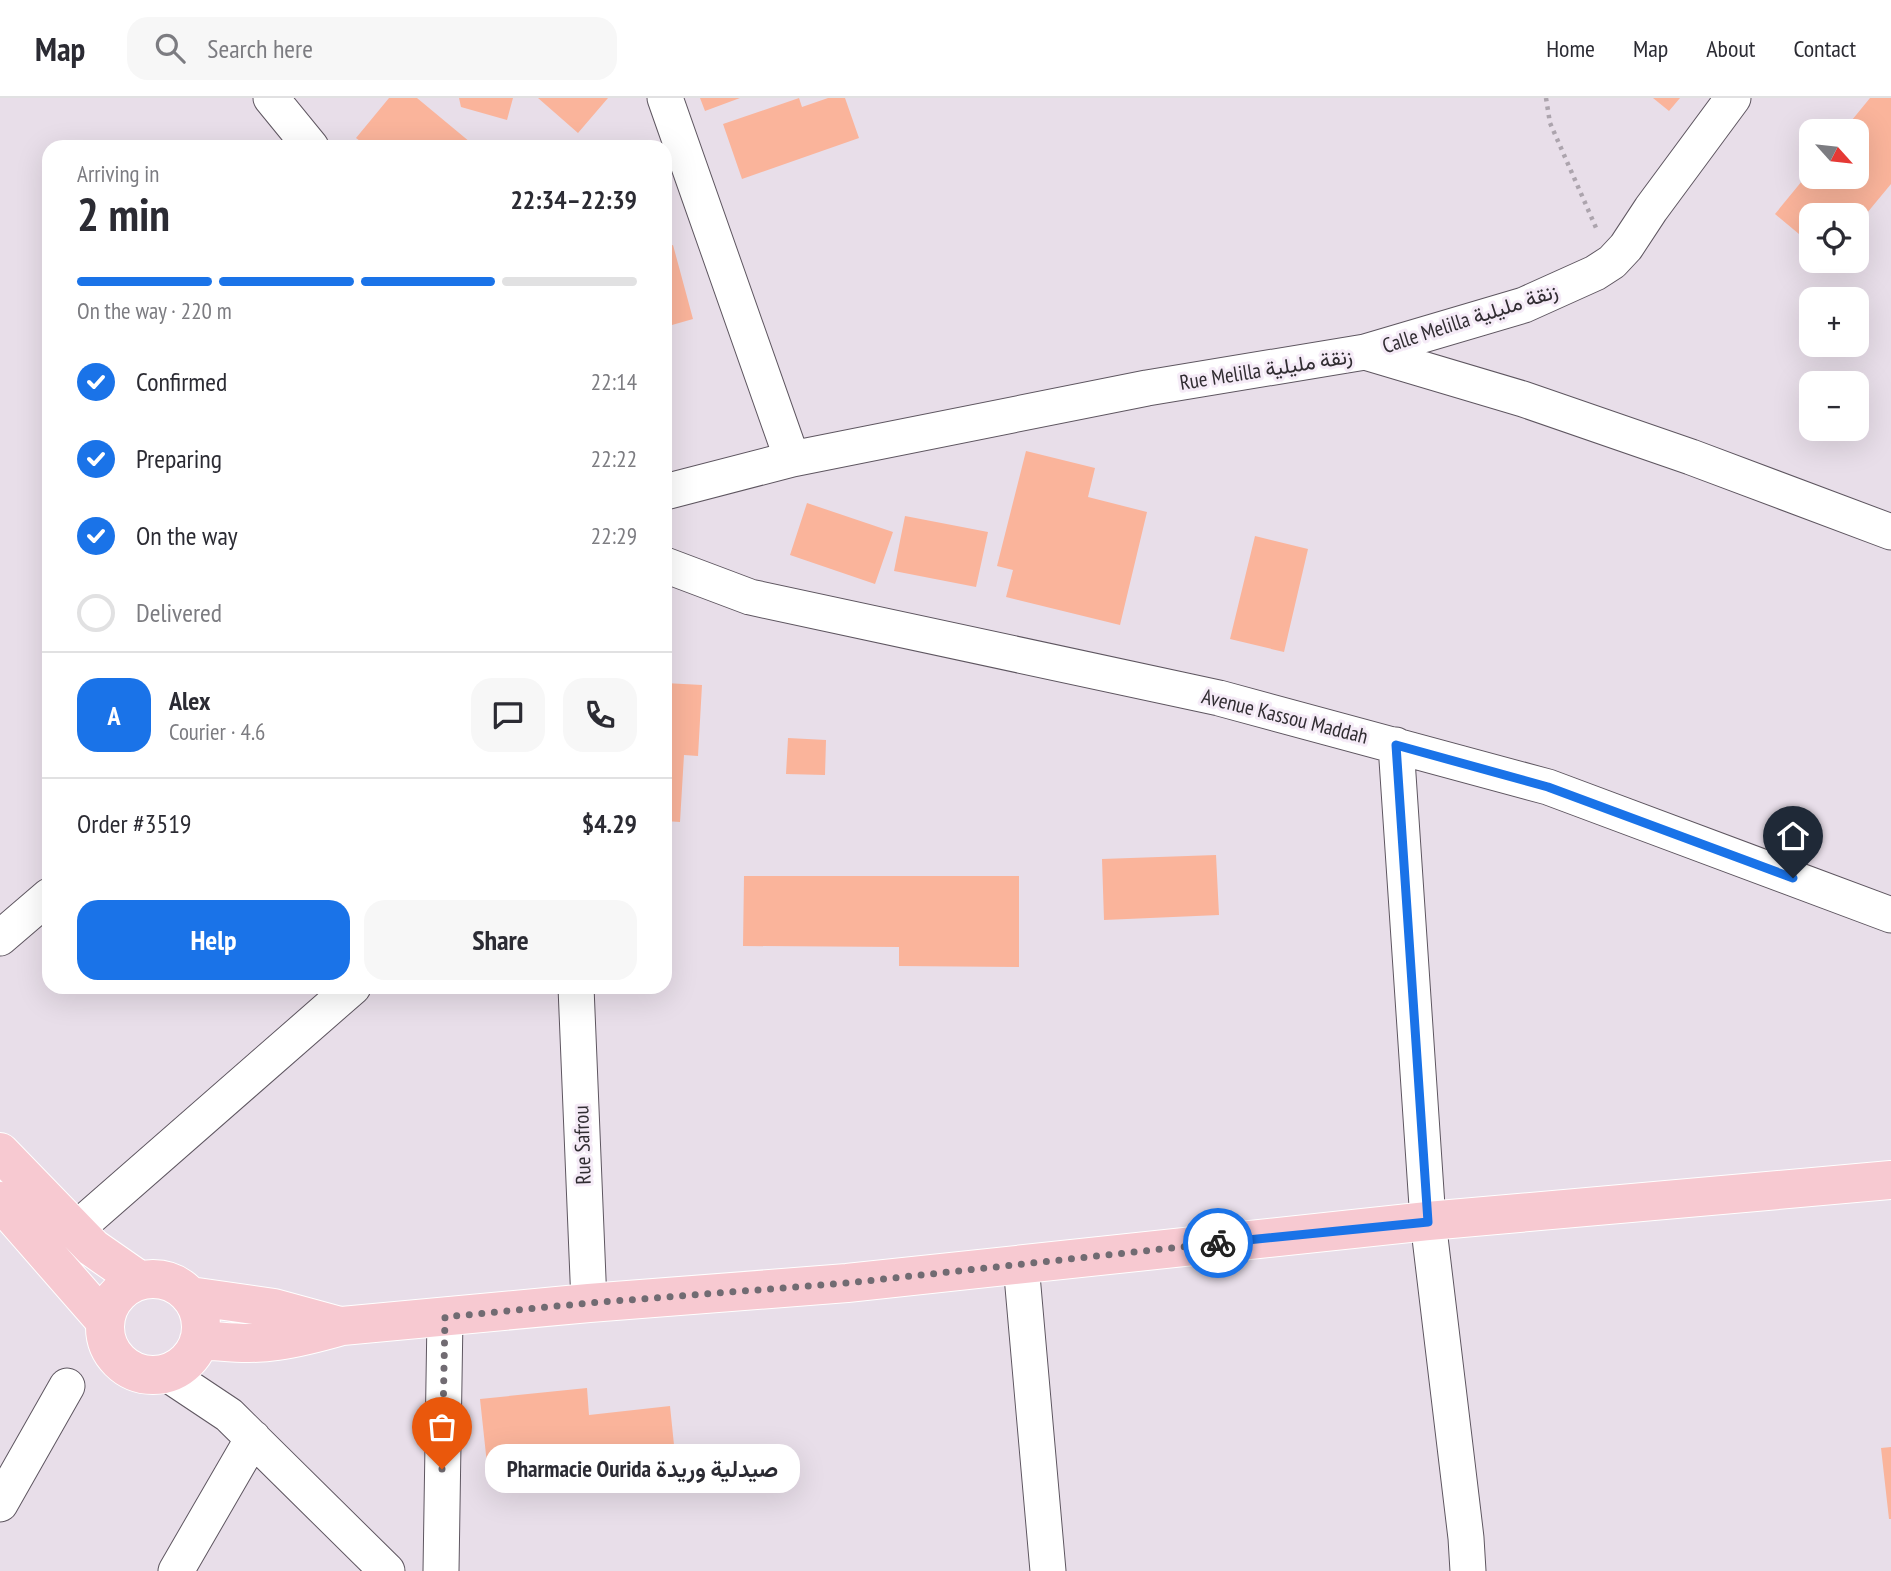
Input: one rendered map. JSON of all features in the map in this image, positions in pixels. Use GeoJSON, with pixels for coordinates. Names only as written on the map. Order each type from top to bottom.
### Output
{"type":"FeatureCollection","features":[{"type":"Feature","properties":{"kind":"main road"},"geometry":{"type":"LineString","coordinates":[[0,1152],[74,1231],[93,1248],[139,1280]]}},
{"type":"Feature","properties":{"kind":"main road"},"geometry":{"type":"LineString","coordinates":[[186,1356],[201,1325],[198,1309],[190,1296],[180,1286],[167,1280],[152,1278],[139,1280],[122,1289],[111,1303],[105,1321],[105,1335],[117,1359],[127,1368],[153,1375],[186,1356],[250,1343],[275,1342],[342,1326],[847,1283],[1428,1222],[1891,1180]]}},
{"type":"Feature","properties":{"kind":"main road"},"geometry":{"type":"LineString","coordinates":[[0,1201],[105,1321]]}},
{"type":"Feature","properties":{"kind":"main road"},"geometry":{"type":"LineString","coordinates":[[190,1296],[274,1308],[342,1326]]}},
{"type":"Feature","properties":{"kind":"street"},"geometry":{"type":"LineString","coordinates":[[271,98],[305,140]]}},
{"type":"Feature","properties":{"kind":"street"},"geometry":{"type":"LineString","coordinates":[[665,98],[792,459]]}},
{"type":"Feature","properties":{"kind":"street","name":"Calle Melilla زنقة مليلية"},"geometry":{"type":"LineString","coordinates":[[1366,352],[1524,304],[1595,273],[1612,262],[1626,247],[1733,98]]}},
{"type":"Feature","properties":{"kind":"street","name":"Rue Melilla زنقة مليلية"},"geometry":{"type":"LineString","coordinates":[[672,490],[792,459],[1147,388],[1366,352],[1536,403],[1691,457],[1891,532]]}},
{"type":"Feature","properties":{"kind":"street","name":"Avenue Kassou Maddah"},"geometry":{"type":"LineString","coordinates":[[672,568],[750,597],[1219,698],[1548,787],[1891,915]]}},
{"type":"Feature","properties":{"kind":"street"},"geometry":{"type":"LineString","coordinates":[[1396,745],[1428,1222],[1468,1571]]}},
{"type":"Feature","properties":{"kind":"street"},"geometry":{"type":"LineString","coordinates":[[0,938],[42,902]]}},
{"type":"Feature","properties":{"kind":"street"},"geometry":{"type":"LineString","coordinates":[[74,1231],[345,994]]}},
{"type":"Feature","properties":{"kind":"street","name":"Rue Safrou"},"geometry":{"type":"LineString","coordinates":[[576,994],[589,1303]]}},
{"type":"Feature","properties":{"kind":"street"},"geometry":{"type":"LineString","coordinates":[[1021,1264],[1048,1571]]}},
{"type":"Feature","properties":{"kind":"street"},"geometry":{"type":"LineString","coordinates":[[441,1571],[445,1317]]}},
{"type":"Feature","properties":{"kind":"street"},"geometry":{"type":"LineString","coordinates":[[186,1356],[241,1426],[387,1571]]}},
{"type":"Feature","properties":{"kind":"street"},"geometry":{"type":"LineString","coordinates":[[0,1504],[67,1386]]}},
{"type":"Feature","properties":{"kind":"street"},"geometry":{"type":"LineString","coordinates":[[176,1571],[241,1426]]}},
{"type":"Feature","properties":{"kind":"path"},"geometry":{"type":"LineString","coordinates":[[1546,98],[1550,123],[1612,262]]}},
{"type":"Feature","properties":{"kind":"building"},"geometry":{"type":"Polygon","coordinates":[[[389,98],[417,98],[468,140],[359,140],[356,138],[389,98]]]}},
{"type":"Feature","properties":{"kind":"building"},"geometry":{"type":"Polygon","coordinates":[[[459,98],[513,98],[507,120],[461,107],[459,98]]]}},
{"type":"Feature","properties":{"kind":"building"},"geometry":{"type":"Polygon","coordinates":[[[538,98],[608,98],[578,133],[538,98]]]}},
{"type":"Feature","properties":{"kind":"building"},"geometry":{"type":"Polygon","coordinates":[[[700,98],[740,98],[705,111],[700,98]]]}},
{"type":"Feature","properties":{"kind":"building"},"geometry":{"type":"Polygon","coordinates":[[[799,98],[802,107],[828,98],[845,98],[859,138],[742,179],[723,124],[799,98]]]}},
{"type":"Feature","properties":{"kind":"building"},"geometry":{"type":"Polygon","coordinates":[[[1653,98],[1680,98],[1669,111],[1653,98]]]}},
{"type":"Feature","properties":{"kind":"building"},"geometry":{"type":"Polygon","coordinates":[[[1870,98],[1891,98],[1891,184],[1869,211],[1869,203],[1799,203],[1799,234],[1775,214],[1799,185],[1799,189],[1869,189],[1869,119],[1853,119],[1870,98]]]}},
{"type":"Feature","properties":{"kind":"building"},"geometry":{"type":"Polygon","coordinates":[[[672,245],[693,319],[672,325],[672,245]]]}},
{"type":"Feature","properties":{"kind":"building"},"geometry":{"type":"Polygon","coordinates":[[[1026,451],[1095,468],[1088,497],[1147,512],[1120,625],[1006,597],[1013,570],[997,566],[1026,451]]]}},
{"type":"Feature","properties":{"kind":"building"},"geometry":{"type":"Polygon","coordinates":[[[807,503],[893,532],[875,584],[790,555],[807,503]]]}},
{"type":"Feature","properties":{"kind":"building"},"geometry":{"type":"Polygon","coordinates":[[[905,516],[988,532],[976,587],[894,571],[905,516]]]}},
{"type":"Feature","properties":{"kind":"building"},"geometry":{"type":"Polygon","coordinates":[[[1255,536],[1308,549],[1284,652],[1230,639],[1255,536]]]}},
{"type":"Feature","properties":{"kind":"building"},"geometry":{"type":"Polygon","coordinates":[[[672,683],[702,685],[698,756],[684,755],[680,822],[672,821],[672,683]]]}},
{"type":"Feature","properties":{"kind":"building"},"geometry":{"type":"Polygon","coordinates":[[[788,738],[826,740],[825,775],[786,774],[788,738]]]}},
{"type":"Feature","properties":{"kind":"building"},"geometry":{"type":"Polygon","coordinates":[[[1216,855],[1219,915],[1104,920],[1102,859],[1216,855]]]}},
{"type":"Feature","properties":{"kind":"building"},"geometry":{"type":"Polygon","coordinates":[[[744,876],[1019,876],[1019,967],[899,966],[899,947],[743,946],[744,876]]]}},
{"type":"Feature","properties":{"kind":"building"},"geometry":{"type":"Polygon","coordinates":[[[587,1388],[589,1415],[670,1406],[674,1445],[487,1464],[480,1399],[587,1388]]]}},
{"type":"Feature","properties":{"kind":"building"},"geometry":{"type":"Polygon","coordinates":[[[1891,1447],[1891,1519],[1889,1519],[1881,1448],[1891,1447]]]}},
{"type":"Feature","properties":{"kind":"way so far"},"geometry":{"type":"LineString","coordinates":[[442,1469],[445,1317],[847,1283],[1218,1243]]}},
{"type":"Feature","properties":{"kind":"place","name":"Pharmacie Ourida صيدلية وريدة"},"geometry":{"type":"Point","coordinates":[442,1469]}},
{"type":"Feature","properties":{"kind":"route"},"geometry":{"type":"LineString","coordinates":[[1218,1243],[1428,1222],[1396,745],[1548,787],[1793,878]]}}]}
